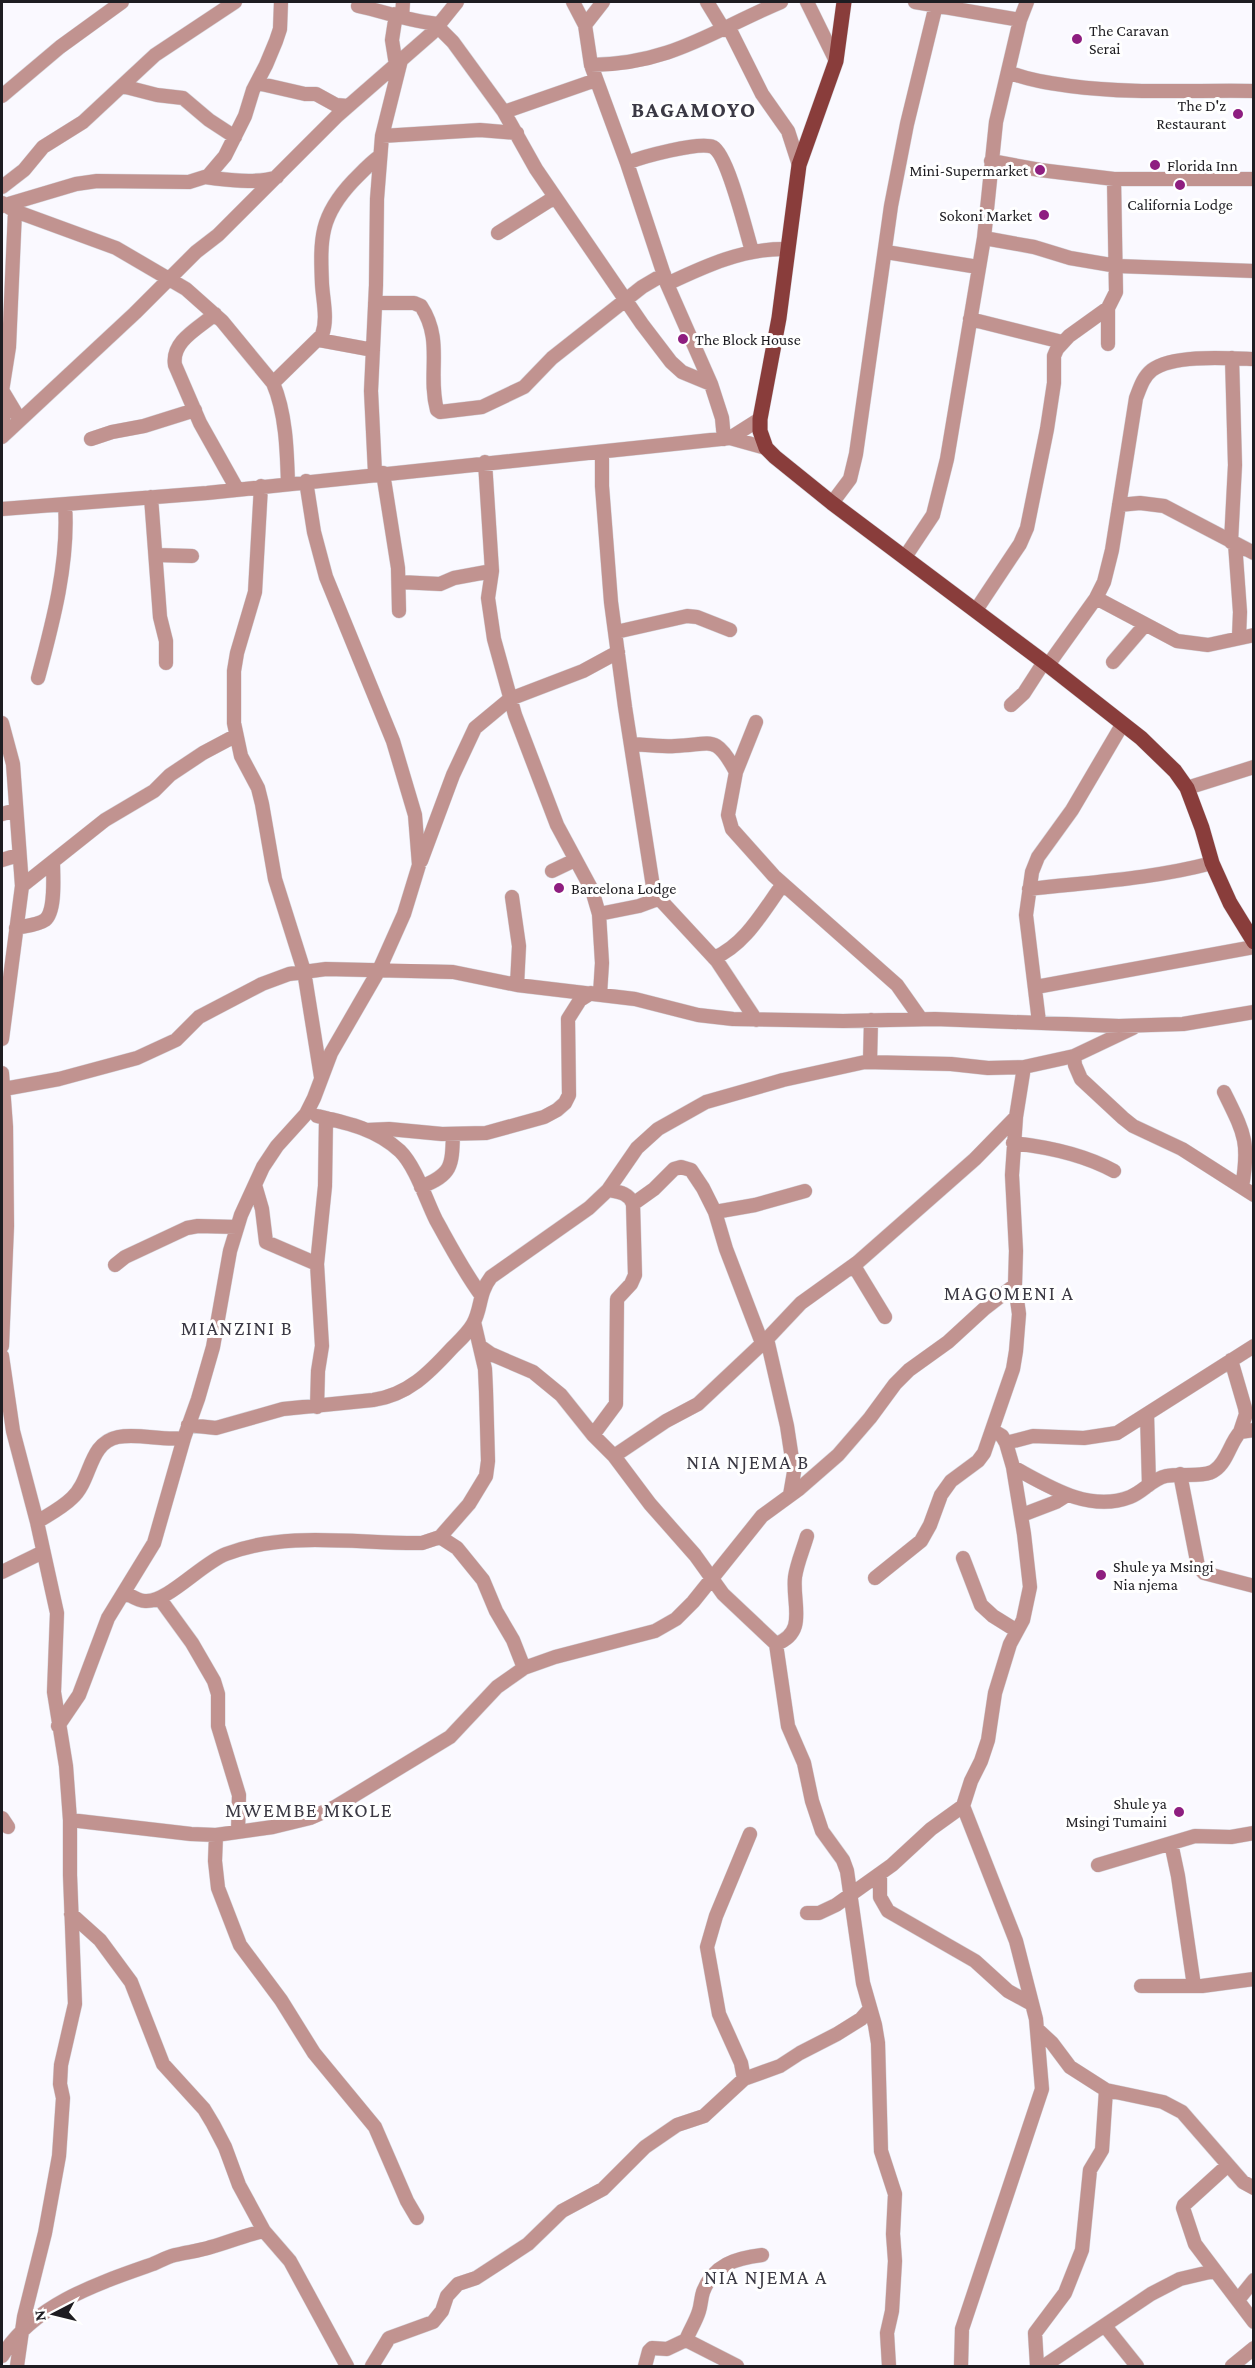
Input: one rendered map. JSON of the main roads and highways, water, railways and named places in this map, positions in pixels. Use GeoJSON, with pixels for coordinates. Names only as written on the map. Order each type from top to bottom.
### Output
{"type":"FeatureCollection","features":[{"type":"Feature","properties":{"kind":"main road"},"geometry":{"type":"LineString","coordinates":[[844,2],[836,61],[799,165],[779,318],[760,419],[760,431],[766,448],[832,503],[976,610],[1163,758],[1187,788],[1212,863],[1230,903],[1254,942]]}},
{"type":"Feature","properties":{"kind":"place","name":"The Caravan Serai"},"geometry":{"type":"Point","coordinates":[1077,39]}},
{"type":"Feature","properties":{"kind":"place","name":"The D'z Restaurant"},"geometry":{"type":"Point","coordinates":[1238,114]}},
{"type":"Feature","properties":{"kind":"place","name":"Florida Inn"},"geometry":{"type":"Point","coordinates":[1155,165]}},
{"type":"Feature","properties":{"kind":"place","name":"Mini-Supermarket"},"geometry":{"type":"Point","coordinates":[1040,170]}},
{"type":"Feature","properties":{"kind":"place","name":"California Lodge"},"geometry":{"type":"Point","coordinates":[1180,185]}},
{"type":"Feature","properties":{"kind":"place","name":"Sokoni Market"},"geometry":{"type":"Point","coordinates":[1044,215]}},
{"type":"Feature","properties":{"kind":"place","name":"The Block House"},"geometry":{"type":"Point","coordinates":[683,339]}},
{"type":"Feature","properties":{"kind":"place","name":"Barcelona Lodge"},"geometry":{"type":"Point","coordinates":[559,888]}},
{"type":"Feature","properties":{"kind":"place","name":"Shule ya Msingi Nia njema"},"geometry":{"type":"Point","coordinates":[1101,1575]}},
{"type":"Feature","properties":{"kind":"place","name":"Shule ya Msingi Tumaini"},"geometry":{"type":"Point","coordinates":[1179,1812]}},
{"type":"Feature","properties":{"kind":"district","name":"BAGAMOYO"},"geometry":{"type":"Point","coordinates":[694,109]}},
{"type":"Feature","properties":{"kind":"district","name":"MAGOMENI A"},"geometry":{"type":"Point","coordinates":[1009,1293]}},
{"type":"Feature","properties":{"kind":"district","name":"MIANZINI B"},"geometry":{"type":"Point","coordinates":[237,1328]}},
{"type":"Feature","properties":{"kind":"district","name":"NIA NJEMA B"},"geometry":{"type":"Point","coordinates":[748,1462]}},
{"type":"Feature","properties":{"kind":"district","name":"MWEMBE MKOLE"},"geometry":{"type":"Point","coordinates":[309,1810]}},
{"type":"Feature","properties":{"kind":"district","name":"NIA NJEMA A"},"geometry":{"type":"Point","coordinates":[766,2277]}}]}
